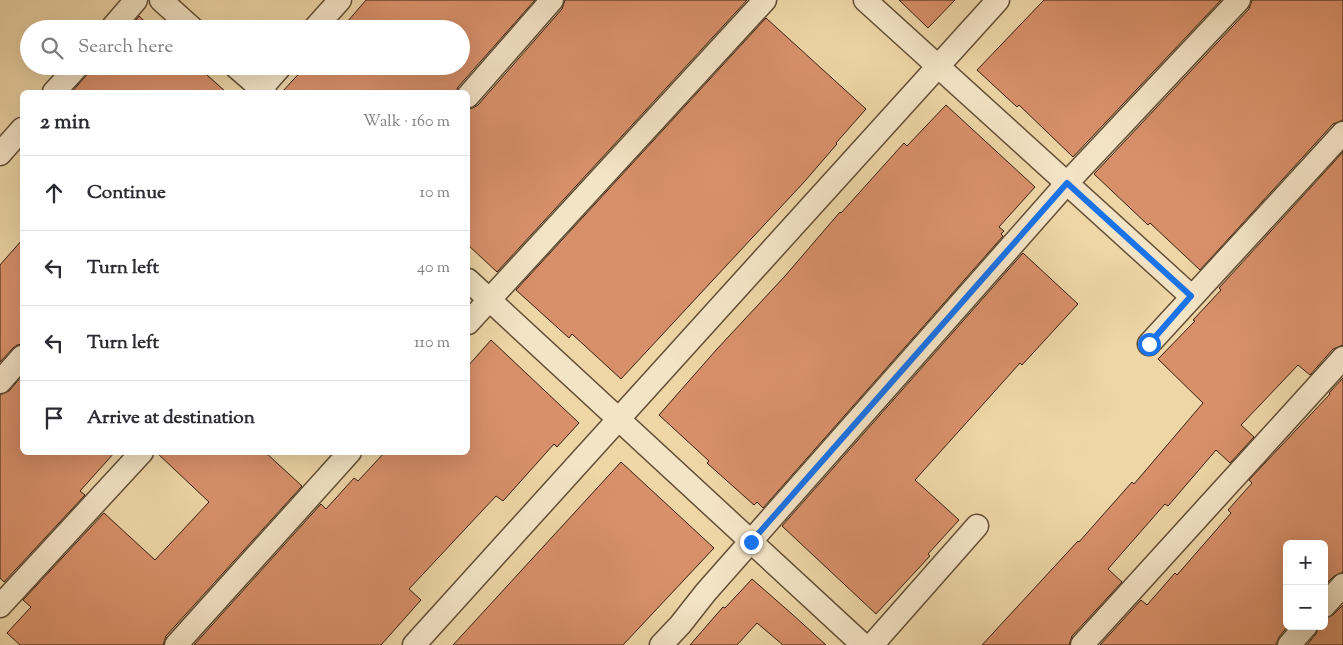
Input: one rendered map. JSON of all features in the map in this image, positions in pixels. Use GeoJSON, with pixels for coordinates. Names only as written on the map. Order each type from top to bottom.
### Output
{"type":"FeatureCollection","features":[{"type":"Feature","properties":{"kind":"street"},"geometry":{"type":"LineString","coordinates":[[119,20],[136,0]]}},
{"type":"Feature","properties":{"kind":"street"},"geometry":{"type":"LineString","coordinates":[[160,0],[183,20]]}},
{"type":"Feature","properties":{"kind":"street"},"geometry":{"type":"LineString","coordinates":[[322,20],[340,0]]}},
{"type":"Feature","properties":{"kind":"street"},"geometry":{"type":"LineString","coordinates":[[470,94],[552,0]]}},
{"type":"Feature","properties":{"kind":"street"},"geometry":{"type":"LineString","coordinates":[[470,321],[764,0]]}},
{"type":"Feature","properties":{"kind":"street"},"geometry":{"type":"LineString","coordinates":[[865,0],[1191,296]]}},
{"type":"Feature","properties":{"kind":"street"},"geometry":{"type":"LineString","coordinates":[[414,645],[998,0]]}},
{"type":"Feature","properties":{"kind":"street"},"geometry":{"type":"LineString","coordinates":[[662,645],[1067,183],[1239,0]]}},
{"type":"Feature","properties":{"kind":"street"},"geometry":{"type":"LineString","coordinates":[[56,90],[70,75]]}},
{"type":"Feature","properties":{"kind":"street"},"geometry":{"type":"LineString","coordinates":[[244,75],[260,90]]}},
{"type":"Feature","properties":{"kind":"street"},"geometry":{"type":"LineString","coordinates":[[262,90],[274,75]]}},
{"type":"Feature","properties":{"kind":"street"},"geometry":{"type":"LineString","coordinates":[[0,154],[20,131]]}},
{"type":"Feature","properties":{"kind":"street"},"geometry":{"type":"LineString","coordinates":[[1149,344],[1191,296],[1343,133]]}},
{"type":"Feature","properties":{"kind":"street"},"geometry":{"type":"LineString","coordinates":[[470,282],[858,643],[977,526]]}},
{"type":"Feature","properties":{"kind":"street"},"geometry":{"type":"LineString","coordinates":[[1082,645],[1343,358]]}},
{"type":"Feature","properties":{"kind":"street"},"geometry":{"type":"LineString","coordinates":[[0,382],[20,359]]}},
{"type":"Feature","properties":{"kind":"street"},"geometry":{"type":"LineString","coordinates":[[0,606],[139,455]]}},
{"type":"Feature","properties":{"kind":"street"},"geometry":{"type":"LineString","coordinates":[[176,645],[347,455]]}},
{"type":"Feature","properties":{"kind":"street"},"geometry":{"type":"LineString","coordinates":[[1328,602],[1343,585]]}},
{"type":"Feature","properties":{"kind":"street"},"geometry":{"type":"LineString","coordinates":[[1288,645],[1302,630]]}},
{"type":"Feature","properties":{"kind":"building"},"geometry":{"type":"Polygon","coordinates":[[[366,0],[535,0],[470,73],[470,20],[349,20],[366,0]]]}},
{"type":"Feature","properties":{"kind":"building"},"geometry":{"type":"Polygon","coordinates":[[[565,0],[747,0],[497,272],[470,247],[470,109],[478,105],[562,9],[565,0]]]}},
{"type":"Feature","properties":{"kind":"building"},"geometry":{"type":"Polygon","coordinates":[[[899,0],[955,0],[928,28],[899,0]]]}},
{"type":"Feature","properties":{"kind":"building"},"geometry":{"type":"Polygon","coordinates":[[[1044,0],[1221,0],[1073,157],[1019,105],[1017,107],[977,70],[1044,0]]]}},
{"type":"Feature","properties":{"kind":"building"},"geometry":{"type":"Polygon","coordinates":[[[1252,0],[1343,0],[1343,120],[1333,124],[1200,270],[1150,223],[1148,225],[1094,174],[1249,9],[1252,0]]]}},
{"type":"Feature","properties":{"kind":"building"},"geometry":{"type":"Polygon","coordinates":[[[766,18],[866,109],[805,181],[621,379],[572,334],[569,338],[516,290],[766,18]]]}},
{"type":"Feature","properties":{"kind":"building"},"geometry":{"type":"Polygon","coordinates":[[[86,75],[207,75],[224,90],[74,90],[86,75]]]}},
{"type":"Feature","properties":{"kind":"building"},"geometry":{"type":"Polygon","coordinates":[[[298,75],[469,75],[457,90],[284,90],[298,75]]]}},
{"type":"Feature","properties":{"kind":"building"},"geometry":{"type":"Polygon","coordinates":[[[946,105],[1035,187],[999,227],[1004,231],[1001,234],[1003,236],[763,508],[757,502],[754,505],[707,463],[709,461],[659,415],[785,276],[840,212],[904,143],[907,146],[946,105]]]}},
{"type":"Feature","properties":{"kind":"building"},"geometry":{"type":"Polygon","coordinates":[[[1343,152],[1343,345],[1333,349],[1310,375],[1298,365],[1241,425],[1254,437],[1230,463],[1216,450],[1168,506],[1165,504],[1108,569],[1122,582],[1072,636],[1069,645],[982,645],[1079,542],[1132,482],[1134,484],[1203,403],[1158,359],[1195,321],[1193,320],[1221,290],[1219,288],[1343,152]]]}},
{"type":"Feature","properties":{"kind":"building"},"geometry":{"type":"Polygon","coordinates":[[[20,242],[20,344],[13,348],[0,362],[0,265],[20,242]]]}},
{"type":"Feature","properties":{"kind":"building"},"geometry":{"type":"Polygon","coordinates":[[[1023,253],[1078,304],[1022,365],[1020,363],[915,480],[959,520],[928,554],[930,556],[876,614],[782,526],[1023,253]]]}},
{"type":"Feature","properties":{"kind":"building"},"geometry":{"type":"Polygon","coordinates":[[[491,340],[579,423],[557,447],[554,444],[503,501],[496,496],[409,589],[421,600],[381,645],[194,645],[321,504],[326,509],[354,478],[358,481],[382,455],[470,455],[470,364],[491,340]]]}},
{"type":"Feature","properties":{"kind":"building"},"geometry":{"type":"Polygon","coordinates":[[[20,378],[20,455],[112,455],[80,491],[85,495],[4,582],[0,578],[0,395],[9,391],[20,378]]]}},
{"type":"Feature","properties":{"kind":"building"},"geometry":{"type":"Polygon","coordinates":[[[1343,378],[1343,572],[1334,576],[1328,582],[1328,540],[1283,540],[1283,630],[1285,630],[1276,645],[1100,645],[1141,600],[1147,605],[1175,573],[1177,575],[1231,513],[1228,510],[1252,483],[1249,480],[1343,378]]]}},
{"type":"Feature","properties":{"kind":"building"},"geometry":{"type":"Polygon","coordinates":[[[159,455],[268,455],[302,486],[166,636],[163,645],[20,645],[7,633],[31,607],[23,600],[104,513],[155,560],[209,502],[159,455]]]}},
{"type":"Feature","properties":{"kind":"building"},"geometry":{"type":"Polygon","coordinates":[[[621,462],[714,548],[623,645],[453,645],[621,462]]]}},
{"type":"Feature","properties":{"kind":"building"},"geometry":{"type":"Polygon","coordinates":[[[752,579],[826,645],[783,645],[757,623],[737,645],[690,645],[723,607],[725,608],[752,579]]]}},
{"type":"Feature","properties":{"kind":"building"},"geometry":{"type":"Polygon","coordinates":[[[1343,605],[1343,645],[1307,645],[1318,630],[1328,630],[1328,617],[1343,605]]]}},
{"type":"Feature","properties":{"kind":"route"},"geometry":{"type":"LineString","coordinates":[[751,542],[1067,183],[1191,296],[1149,344]]}}]}
